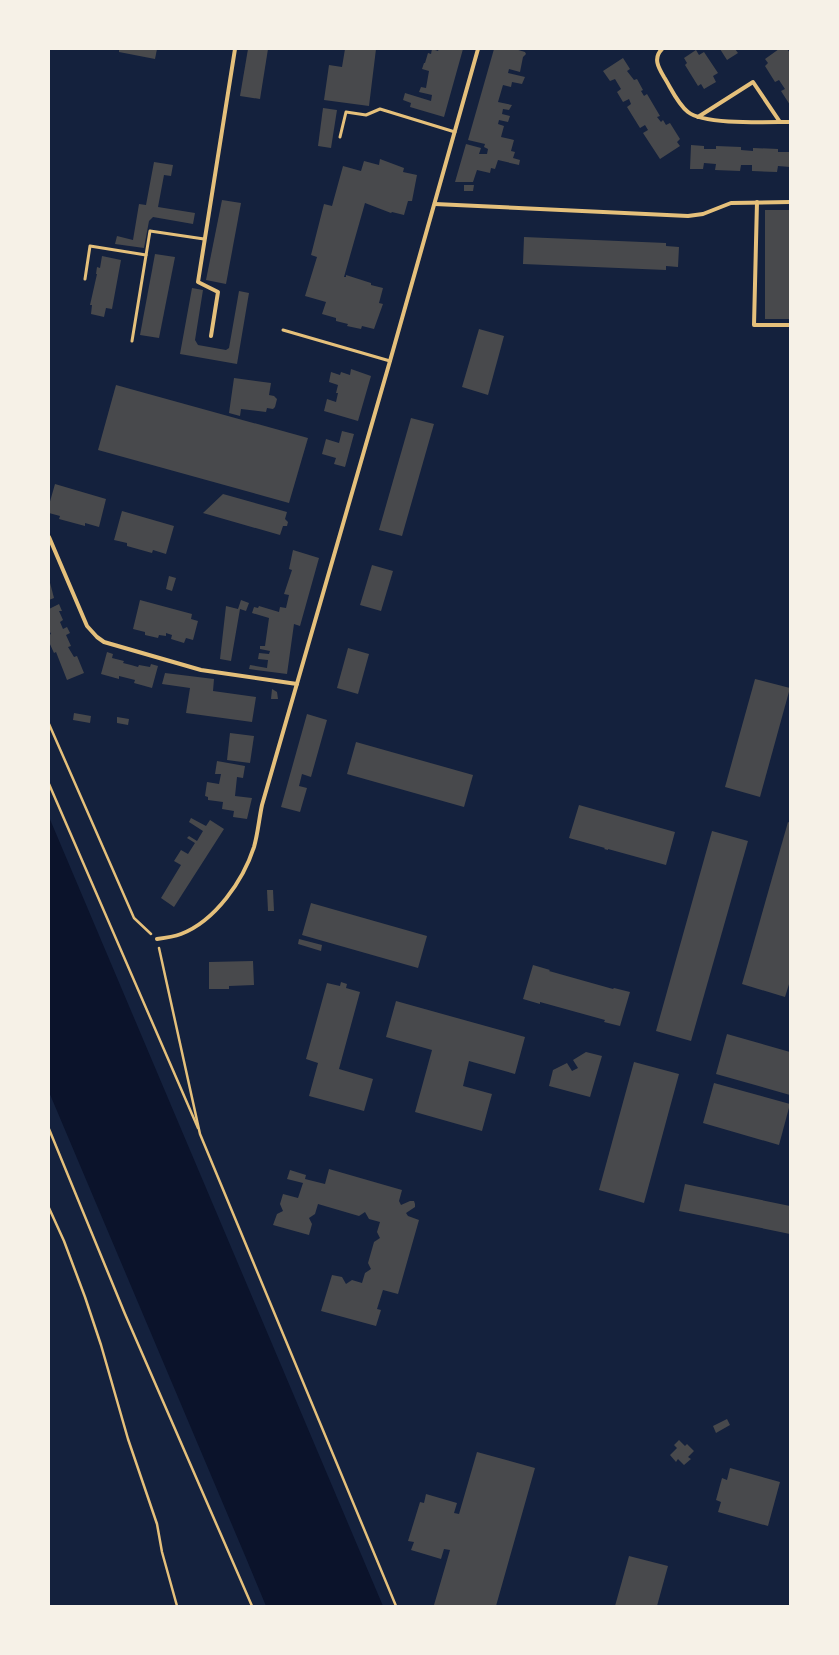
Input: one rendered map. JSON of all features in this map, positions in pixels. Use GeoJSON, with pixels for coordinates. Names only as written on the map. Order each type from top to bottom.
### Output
{"type":"FeatureCollection","features":[{"type":"Feature","properties":{"kind":"street"},"geometry":{"type":"LineString","coordinates":[[211,336],[218,292],[198,282],[235,49]]}},
{"type":"Feature","properties":{"kind":"street"},"geometry":{"type":"LineString","coordinates":[[157,939],[180,935],[199,924],[219,905],[241,875],[253,849],[262,805],[435,204],[478,49]]}},
{"type":"Feature","properties":{"kind":"street"},"geometry":{"type":"LineString","coordinates":[[662,49],[657,56],[658,68],[681,105],[692,115],[718,120],[790,122]]}},
{"type":"Feature","properties":{"kind":"street"},"geometry":{"type":"LineString","coordinates":[[698,117],[753,82],[780,122]]}},
{"type":"Feature","properties":{"kind":"street"},"geometry":{"type":"LineString","coordinates":[[757,202],[754,325],[790,325]]}},
{"type":"Feature","properties":{"kind":"street"},"geometry":{"type":"LineString","coordinates":[[435,204],[688,216],[703,214],[731,203],[790,202]]}},
{"type":"Feature","properties":{"kind":"street"},"geometry":{"type":"LineString","coordinates":[[49,537],[87,626],[104,642],[201,670],[297,684]]}},
{"type":"Feature","properties":{"kind":"lane"},"geometry":{"type":"LineString","coordinates":[[340,137],[346,112],[366,115],[380,109],[455,132]]}},
{"type":"Feature","properties":{"kind":"lane"},"geometry":{"type":"LineString","coordinates":[[132,341],[150,231],[204,239]]}},
{"type":"Feature","properties":{"kind":"lane"},"geometry":{"type":"LineString","coordinates":[[85,279],[90,246],[146,255]]}},
{"type":"Feature","properties":{"kind":"lane"},"geometry":{"type":"LineString","coordinates":[[283,330],[390,361]]}},
{"type":"Feature","properties":{"kind":"path"},"geometry":{"type":"LineString","coordinates":[[49,724],[134,918],[157,939],[200,1134]]}},
{"type":"Feature","properties":{"kind":"path"},"geometry":{"type":"LineString","coordinates":[[49,784],[200,1134],[396,1606]]}},
{"type":"Feature","properties":{"kind":"path"},"geometry":{"type":"LineString","coordinates":[[49,1129],[125,1314],[252,1606]]}},
{"type":"Feature","properties":{"kind":"path"},"geometry":{"type":"LineString","coordinates":[[49,1208],[64,1241],[99,1338],[128,1438],[157,1524],[162,1552],[177,1606]]}},
{"type":"Feature","properties":{"kind":"water"},"geometry":{"type":"Polygon","coordinates":[[[49,817],[383,1606],[266,1606],[49,1092],[49,817]]]}},
{"type":"Feature","properties":{"kind":"building"},"geometry":{"type":"Polygon","coordinates":[[[119,49],[157,49],[155,59],[119,52],[119,49]]]}},
{"type":"Feature","properties":{"kind":"building"},"geometry":{"type":"Polygon","coordinates":[[[248,49],[268,49],[260,99],[240,96],[248,49]]]}},
{"type":"Feature","properties":{"kind":"building"},"geometry":{"type":"Polygon","coordinates":[[[345,49],[376,49],[369,106],[324,100],[329,65],[342,67],[345,49]]]}},
{"type":"Feature","properties":{"kind":"building"},"geometry":{"type":"Polygon","coordinates":[[[432,49],[438,51],[439,49],[463,49],[444,117],[410,107],[411,103],[403,100],[405,93],[431,101],[432,95],[419,92],[421,87],[426,88],[429,71],[422,69],[428,53],[431,54],[432,49]]]}},
{"type":"Feature","properties":{"kind":"building"},"geometry":{"type":"Polygon","coordinates":[[[494,49],[515,49],[525,52],[526,54],[523,57],[520,72],[509,69],[508,73],[525,77],[522,84],[512,82],[511,87],[503,85],[498,102],[512,105],[509,110],[503,109],[502,114],[510,116],[508,122],[499,120],[498,124],[504,126],[501,137],[514,140],[511,151],[515,152],[513,158],[520,160],[519,165],[498,160],[495,169],[491,168],[490,173],[477,170],[473,182],[455,182],[466,144],[481,148],[479,154],[487,154],[488,149],[484,147],[485,144],[468,140],[494,49]]]}},
{"type":"Feature","properties":{"kind":"building"},"geometry":{"type":"Polygon","coordinates":[[[720,49],[735,49],[738,53],[727,60],[720,49]]]}},
{"type":"Feature","properties":{"kind":"building"},"geometry":{"type":"Polygon","coordinates":[[[779,49],[787,49],[790,53],[790,105],[781,91],[785,89],[779,80],[775,82],[765,66],[768,63],[765,59],[779,49]]]}},
{"type":"Feature","properties":{"kind":"building"},"geometry":{"type":"Polygon","coordinates":[[[696,50],[699,55],[704,52],[718,73],[713,76],[716,82],[704,89],[701,84],[698,86],[685,65],[687,63],[684,58],[696,50]]]}},
{"type":"Feature","properties":{"kind":"building"},"geometry":{"type":"Polygon","coordinates":[[[623,58],[630,69],[627,71],[634,80],[637,79],[643,90],[641,91],[644,96],[647,94],[660,116],[657,117],[661,122],[663,120],[666,125],[670,123],[680,139],[677,142],[680,146],[660,159],[643,133],[648,130],[645,125],[640,128],[627,107],[631,104],[629,99],[623,102],[617,92],[621,89],[615,79],[610,81],[603,71],[623,58]]]}},
{"type":"Feature","properties":{"kind":"building"},"geometry":{"type":"Polygon","coordinates":[[[323,108],[337,110],[331,148],[318,146],[323,108]]]}},
{"type":"Feature","properties":{"kind":"building"},"geometry":{"type":"Polygon","coordinates":[[[691,145],[704,146],[704,149],[716,149],[716,146],[741,147],[741,150],[753,151],[753,148],[778,149],[778,152],[790,152],[790,167],[778,166],[777,172],[752,171],[752,165],[741,165],[740,171],[715,170],[716,164],[704,163],[703,169],[690,169],[691,145]]]}},
{"type":"Feature","properties":{"kind":"building"},"geometry":{"type":"Polygon","coordinates":[[[380,159],[404,168],[403,172],[417,175],[412,201],[408,201],[404,215],[391,213],[365,203],[344,277],[346,277],[346,275],[383,288],[379,303],[383,304],[374,329],[362,326],[361,329],[347,326],[348,324],[336,321],[336,318],[322,314],[326,302],[305,296],[317,257],[311,255],[324,204],[332,206],[343,166],[361,171],[364,161],[379,165],[380,159]]]}},
{"type":"Feature","properties":{"kind":"building"},"geometry":{"type":"Polygon","coordinates":[[[154,162],[173,165],[171,176],[164,175],[158,207],[195,213],[193,224],[153,217],[149,221],[144,248],[115,244],[117,236],[133,240],[139,204],[146,205],[154,162]]]}},
{"type":"Feature","properties":{"kind":"building"},"geometry":{"type":"Polygon","coordinates":[[[464,185],[474,185],[473,191],[464,191],[464,185]]]}},
{"type":"Feature","properties":{"kind":"building"},"geometry":{"type":"Polygon","coordinates":[[[222,200],[241,203],[226,284],[206,280],[222,200]]]}},
{"type":"Feature","properties":{"kind":"building"},"geometry":{"type":"Polygon","coordinates":[[[765,210],[789,210],[790,319],[765,319],[765,210]]]}},
{"type":"Feature","properties":{"kind":"building"},"geometry":{"type":"Polygon","coordinates":[[[524,237],[666,243],[666,246],[679,247],[678,267],[666,266],[666,270],[523,264],[524,237]]]}},
{"type":"Feature","properties":{"kind":"building"},"geometry":{"type":"Polygon","coordinates":[[[155,254],[175,257],[159,338],[140,335],[155,254]]]}},
{"type":"Feature","properties":{"kind":"building"},"geometry":{"type":"Polygon","coordinates":[[[102,256],[121,260],[112,309],[106,308],[104,317],[91,314],[92,305],[90,305],[97,274],[97,267],[100,268],[102,256]]]}},
{"type":"Feature","properties":{"kind":"building"},"geometry":{"type":"Polygon","coordinates":[[[192,288],[203,290],[195,340],[198,345],[226,350],[229,348],[239,291],[249,293],[237,364],[180,354],[192,288]]]}},
{"type":"Feature","properties":{"kind":"building"},"geometry":{"type":"Polygon","coordinates":[[[479,329],[504,336],[488,395],[462,387],[479,329]]]}},
{"type":"Feature","properties":{"kind":"building"},"geometry":{"type":"Polygon","coordinates":[[[351,369],[371,376],[358,421],[324,411],[327,399],[336,402],[338,393],[336,393],[338,385],[329,382],[331,372],[340,375],[341,372],[350,375],[351,369]]]}},
{"type":"Feature","properties":{"kind":"building"},"geometry":{"type":"Polygon","coordinates":[[[234,378],[271,383],[269,395],[274,396],[277,399],[275,407],[273,409],[267,408],[266,412],[241,409],[240,416],[229,413],[234,378]]]}},
{"type":"Feature","properties":{"kind":"building"},"geometry":{"type":"Polygon","coordinates":[[[116,385],[308,438],[289,503],[98,450],[116,385]]]}},
{"type":"Feature","properties":{"kind":"building"},"geometry":{"type":"Polygon","coordinates":[[[411,418],[434,424],[402,536],[379,530],[411,418]]]}},
{"type":"Feature","properties":{"kind":"building"},"geometry":{"type":"Polygon","coordinates":[[[342,431],[354,434],[345,467],[334,464],[336,458],[322,454],[326,439],[339,443],[342,431]]]}},
{"type":"Feature","properties":{"kind":"building"},"geometry":{"type":"Polygon","coordinates":[[[55,484],[106,499],[99,527],[85,523],[85,526],[59,519],[60,516],[49,513],[49,505],[55,484]]]}},
{"type":"Feature","properties":{"kind":"building"},"geometry":{"type":"Polygon","coordinates":[[[223,494],[287,512],[285,519],[288,522],[287,526],[283,526],[280,535],[203,513],[223,494]]]}},
{"type":"Feature","properties":{"kind":"building"},"geometry":{"type":"Polygon","coordinates":[[[122,511],[174,526],[166,554],[153,550],[152,553],[127,546],[127,543],[114,540],[122,511]]]}},
{"type":"Feature","properties":{"kind":"building"},"geometry":{"type":"Polygon","coordinates":[[[293,550],[319,558],[300,626],[294,624],[287,674],[249,669],[250,665],[267,668],[268,660],[258,659],[259,653],[269,654],[270,651],[260,649],[260,646],[265,646],[269,618],[252,613],[254,607],[258,608],[259,606],[279,612],[280,607],[286,608],[289,595],[284,594],[292,570],[289,569],[293,550]]]}},
{"type":"Feature","properties":{"kind":"building"},"geometry":{"type":"Polygon","coordinates":[[[372,565],[393,571],[381,611],[360,605],[372,565]]]}},
{"type":"Feature","properties":{"kind":"building"},"geometry":{"type":"Polygon","coordinates":[[[169,576],[176,578],[172,591],[166,589],[169,576]]]}},
{"type":"Feature","properties":{"kind":"building"},"geometry":{"type":"Polygon","coordinates":[[[49,579],[54,598],[49,600],[49,579]]]}},
{"type":"Feature","properties":{"kind":"building"},"geometry":{"type":"Polygon","coordinates":[[[140,600],[192,614],[191,619],[198,621],[193,640],[186,638],[184,643],[171,639],[172,635],[166,633],[166,636],[159,635],[158,638],[145,635],[145,632],[133,629],[140,600]]]}},
{"type":"Feature","properties":{"kind":"building"},"geometry":{"type":"Polygon","coordinates":[[[241,600],[249,603],[246,611],[240,609],[231,661],[220,659],[226,606],[238,609],[241,600]]]}},
{"type":"Feature","properties":{"kind":"building"},"geometry":{"type":"Polygon","coordinates":[[[59,604],[62,611],[59,611],[63,620],[60,622],[63,629],[67,627],[70,633],[66,635],[71,646],[68,647],[74,657],[77,656],[84,673],[67,680],[56,652],[54,653],[49,642],[49,635],[51,634],[49,630],[49,609],[59,604]]]}},
{"type":"Feature","properties":{"kind":"building"},"geometry":{"type":"Polygon","coordinates":[[[348,648],[369,654],[358,694],[337,688],[348,648]]]}},
{"type":"Feature","properties":{"kind":"building"},"geometry":{"type":"Polygon","coordinates":[[[107,652],[113,654],[112,658],[124,661],[123,663],[138,667],[139,665],[150,667],[151,664],[158,666],[152,688],[134,683],[135,680],[119,676],[119,679],[101,674],[107,652]]]}},
{"type":"Feature","properties":{"kind":"building"},"geometry":{"type":"Polygon","coordinates":[[[165,673],[214,679],[213,691],[256,697],[252,722],[186,713],[190,688],[162,684],[165,673]]]}},
{"type":"Feature","properties":{"kind":"building"},"geometry":{"type":"Polygon","coordinates":[[[755,679],[790,688],[760,797],[725,787],[755,679]]]}},
{"type":"Feature","properties":{"kind":"building"},"geometry":{"type":"Polygon","coordinates":[[[272,689],[277,692],[278,699],[271,699],[272,689]]]}},
{"type":"Feature","properties":{"kind":"building"},"geometry":{"type":"Polygon","coordinates":[[[74,713],[91,716],[90,723],[73,720],[74,713]]]}},
{"type":"Feature","properties":{"kind":"building"},"geometry":{"type":"Polygon","coordinates":[[[307,714],[327,720],[311,777],[302,774],[299,786],[307,788],[300,812],[281,807],[307,714]]]}},
{"type":"Feature","properties":{"kind":"building"},"geometry":{"type":"Polygon","coordinates":[[[117,717],[129,719],[128,725],[117,723],[117,717]]]}},
{"type":"Feature","properties":{"kind":"building"},"geometry":{"type":"Polygon","coordinates":[[[230,733],[254,736],[250,763],[227,760],[230,733]]]}},
{"type":"Feature","properties":{"kind":"building"},"geometry":{"type":"Polygon","coordinates":[[[356,742],[473,775],[464,807],[347,774],[356,742]]]}},
{"type":"Feature","properties":{"kind":"building"},"geometry":{"type":"Polygon","coordinates":[[[217,761],[245,766],[243,778],[237,777],[235,796],[252,798],[247,819],[233,817],[234,811],[222,809],[223,802],[208,800],[208,797],[205,796],[207,782],[219,784],[221,774],[215,774],[217,761]]]}},
{"type":"Feature","properties":{"kind":"building"},"geometry":{"type":"Polygon","coordinates":[[[579,805],[675,832],[666,865],[604,849],[605,848],[569,838],[579,805]]]}},
{"type":"Feature","properties":{"kind":"building"},"geometry":{"type":"Polygon","coordinates":[[[191,818],[206,826],[210,820],[224,829],[174,907],[161,898],[181,865],[174,861],[181,850],[188,854],[195,843],[187,838],[189,836],[197,841],[203,831],[189,822],[191,818]]]}},
{"type":"Feature","properties":{"kind":"building"},"geometry":{"type":"Polygon","coordinates":[[[788,822],[790,823],[790,981],[785,997],[742,984],[788,822]]]}},
{"type":"Feature","properties":{"kind":"building"},"geometry":{"type":"Polygon","coordinates":[[[712,831],[748,841],[691,1041],[656,1031],[712,831]]]}},
{"type":"Feature","properties":{"kind":"building"},"geometry":{"type":"Polygon","coordinates":[[[267,890],[273,890],[274,911],[268,911],[267,890]]]}},
{"type":"Feature","properties":{"kind":"building"},"geometry":{"type":"Polygon","coordinates":[[[311,903],[427,936],[418,968],[302,935],[311,903]]]}},
{"type":"Feature","properties":{"kind":"building"},"geometry":{"type":"Polygon","coordinates":[[[299,939],[322,945],[321,951],[298,944],[299,939]]]}},
{"type":"Feature","properties":{"kind":"building"},"geometry":{"type":"Polygon","coordinates":[[[253,961],[254,985],[229,986],[229,989],[209,989],[209,962],[253,961]]]}},
{"type":"Feature","properties":{"kind":"building"},"geometry":{"type":"Polygon","coordinates":[[[533,965],[613,989],[630,992],[620,1026],[604,1022],[605,1020],[540,1002],[540,1004],[523,999],[533,965]]]}},
{"type":"Feature","properties":{"kind":"building"},"geometry":{"type":"Polygon","coordinates":[[[341,982],[347,984],[346,988],[360,992],[339,1069],[373,1079],[364,1111],[309,1096],[318,1063],[306,1059],[327,983],[340,986],[341,982]]]}},
{"type":"Feature","properties":{"kind":"building"},"geometry":{"type":"Polygon","coordinates":[[[396,1001],[525,1037],[515,1074],[469,1061],[463,1086],[492,1094],[482,1131],[415,1112],[432,1050],[386,1037],[396,1001]]]}},
{"type":"Feature","properties":{"kind":"building"},"geometry":{"type":"Polygon","coordinates":[[[727,1034],[790,1052],[790,1095],[716,1074],[727,1034]]]}},
{"type":"Feature","properties":{"kind":"building"},"geometry":{"type":"Polygon","coordinates":[[[586,1052],[602,1056],[590,1097],[549,1086],[553,1070],[567,1063],[572,1071],[578,1068],[573,1060],[586,1052]]]}},
{"type":"Feature","properties":{"kind":"building"},"geometry":{"type":"Polygon","coordinates":[[[634,1062],[679,1074],[644,1203],[599,1190],[634,1062]]]}},
{"type":"Feature","properties":{"kind":"building"},"geometry":{"type":"Polygon","coordinates":[[[714,1083],[790,1104],[779,1145],[703,1123],[714,1083]]]}},
{"type":"Feature","properties":{"kind":"building"},"geometry":{"type":"Polygon","coordinates":[[[329,1169],[402,1190],[399,1201],[401,1205],[410,1201],[414,1201],[415,1204],[415,1207],[406,1213],[408,1216],[419,1220],[398,1294],[383,1290],[377,1309],[381,1310],[376,1326],[321,1311],[332,1275],[342,1277],[346,1284],[352,1280],[362,1283],[365,1273],[371,1269],[368,1263],[374,1242],[380,1238],[377,1232],[380,1222],[369,1219],[365,1212],[359,1216],[318,1204],[315,1214],[309,1218],[312,1224],[309,1235],[273,1225],[277,1214],[283,1211],[280,1204],[283,1194],[298,1198],[303,1183],[287,1179],[290,1170],[306,1175],[305,1179],[325,1184],[329,1169]]]}},
{"type":"Feature","properties":{"kind":"building"},"geometry":{"type":"Polygon","coordinates":[[[685,1184],[790,1206],[790,1234],[679,1211],[685,1184]]]}},
{"type":"Feature","properties":{"kind":"building"},"geometry":{"type":"Polygon","coordinates":[[[727,1419],[730,1425],[716,1433],[713,1426],[727,1419]]]}},
{"type":"Feature","properties":{"kind":"building"},"geometry":{"type":"Polygon","coordinates":[[[679,1440],[685,1446],[687,1444],[694,1451],[688,1457],[691,1459],[684,1465],[678,1459],[676,1462],[670,1455],[677,1448],[674,1445],[679,1440]]]}},
{"type":"Feature","properties":{"kind":"building"},"geometry":{"type":"Polygon","coordinates":[[[477,1452],[535,1468],[496,1606],[437,1606],[434,1605],[450,1550],[444,1549],[441,1559],[411,1550],[414,1542],[408,1541],[420,1502],[424,1503],[426,1494],[457,1503],[454,1513],[459,1514],[477,1452]]]}},
{"type":"Feature","properties":{"kind":"building"},"geometry":{"type":"Polygon","coordinates":[[[730,1468],[780,1482],[768,1526],[718,1512],[721,1502],[716,1500],[722,1478],[727,1480],[730,1468]]]}},
{"type":"Feature","properties":{"kind":"building"},"geometry":{"type":"Polygon","coordinates":[[[629,1556],[668,1566],[657,1606],[615,1606],[629,1556]]]}}]}
